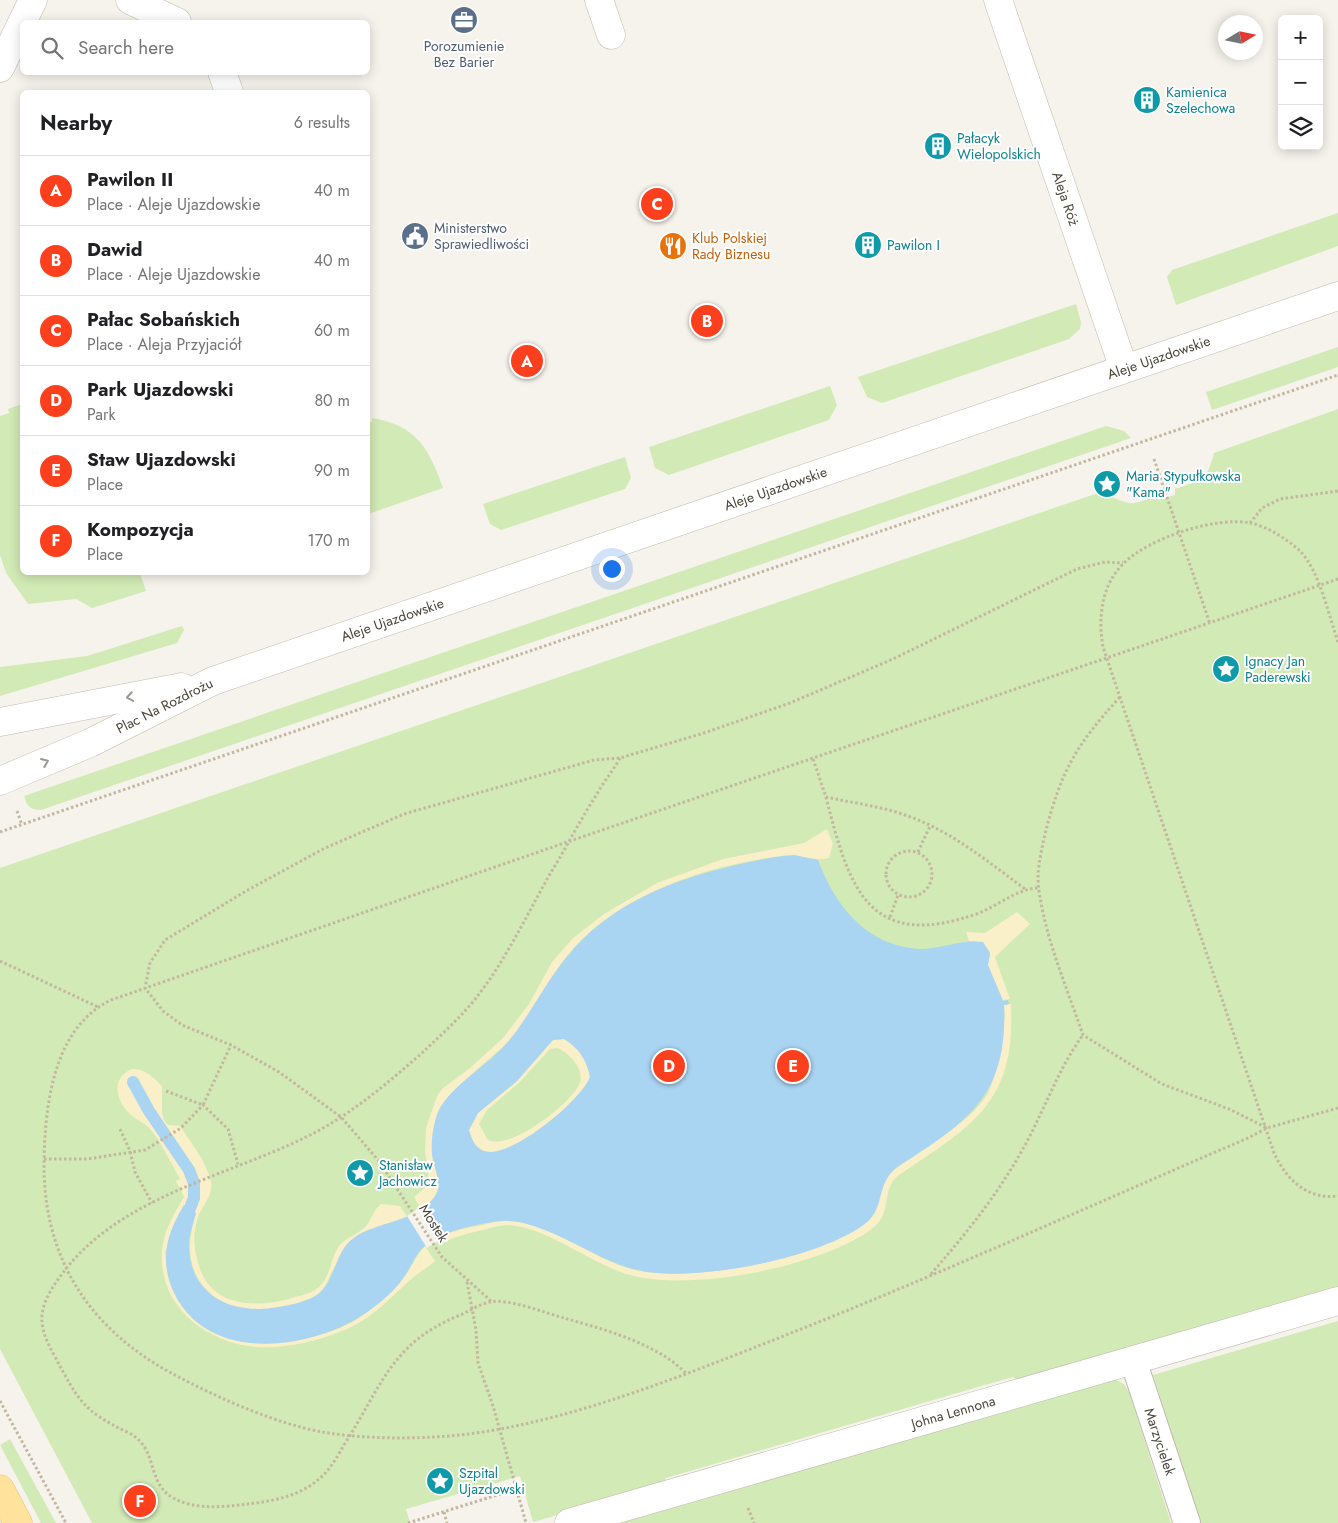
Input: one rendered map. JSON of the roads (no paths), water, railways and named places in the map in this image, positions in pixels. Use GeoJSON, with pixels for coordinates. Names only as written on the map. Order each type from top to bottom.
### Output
{"type":"FeatureCollection","features":[{"type":"Feature","properties":{"kind":"main road"},"geometry":{"type":"LineString","coordinates":[[0,1489],[18,1523]]}},
{"type":"Feature","properties":{"kind":"street"},"geometry":{"type":"LineString","coordinates":[[23,20],[33,0]]}},
{"type":"Feature","properties":{"kind":"street"},"geometry":{"type":"LineString","coordinates":[[130,0],[173,20]]}},
{"type":"Feature","properties":{"kind":"street"},"geometry":{"type":"LineString","coordinates":[[599,0],[610,35]]}},
{"type":"Feature","properties":{"kind":"street","name":"Aleja Róż"},"geometry":{"type":"LineString","coordinates":[[998,0],[1124,369]]}},
{"type":"Feature","properties":{"kind":"street"},"geometry":{"type":"LineString","coordinates":[[0,68],[20,27]]}},
{"type":"Feature","properties":{"kind":"street"},"geometry":{"type":"LineString","coordinates":[[223,75],[228,90]]}},
{"type":"Feature","properties":{"kind":"street","name":"Aleje Ujazdowskie"},"geometry":{"type":"LineString","coordinates":[[213,681],[1338,296]]}},
{"type":"Feature","properties":{"kind":"street","name":"Plac Na Rozdrożu"},"geometry":{"type":"LineString","coordinates":[[0,722],[213,681]]}},
{"type":"Feature","properties":{"kind":"street","name":"Plac Na Rozdrożu"},"geometry":{"type":"LineString","coordinates":[[0,781],[90,743],[213,681]]}},
{"type":"Feature","properties":{"kind":"street","name":"Johna Lennona"},"geometry":{"type":"LineString","coordinates":[[569,1523],[1338,1300]]}},
{"type":"Feature","properties":{"kind":"street","name":"Marzycielek"},"geometry":{"type":"LineString","coordinates":[[1133,1360],[1187,1523]]}},
{"type":"Feature","properties":{"kind":"water"},"geometry":{"type":"Polygon","coordinates":[[[794,855],[818,860],[833,893],[843,907],[868,931],[883,940],[899,946],[918,949],[983,942],[990,953],[988,965],[1003,1001],[1008,1000],[1009,1004],[1004,1005],[1004,1036],[999,1062],[991,1084],[964,1119],[946,1135],[892,1172],[883,1187],[876,1210],[866,1223],[847,1235],[823,1246],[766,1263],[680,1274],[640,1271],[629,1268],[542,1229],[514,1221],[501,1221],[461,1229],[433,1240],[419,1252],[403,1279],[383,1300],[351,1322],[323,1334],[294,1341],[264,1344],[235,1340],[208,1330],[187,1312],[171,1286],[166,1264],[167,1244],[170,1234],[184,1205],[196,1213],[189,1239],[192,1265],[198,1279],[207,1291],[218,1299],[231,1305],[262,1309],[293,1304],[308,1300],[317,1295],[328,1283],[341,1254],[350,1241],[368,1230],[411,1215],[421,1209],[435,1196],[438,1190],[438,1179],[432,1154],[432,1143],[434,1126],[439,1110],[452,1092],[507,1043],[559,967],[584,938],[602,922],[622,909],[665,887],[688,878],[736,865],[794,855]],[[564,1039],[553,1040],[517,1081],[478,1113],[469,1130],[478,1148],[484,1151],[496,1151],[527,1138],[574,1100],[590,1077],[589,1071],[578,1050],[564,1039]]]}},
{"type":"Feature","properties":{"kind":"waterway"},"geometry":{"type":"LineString","coordinates":[[133,1082],[149,1111],[189,1170],[194,1183],[194,1198],[184,1223]]}},
{"type":"Feature","properties":{"kind":"place","name":"Porozumienie Bez Barier"},"geometry":{"type":"Point","coordinates":[464,20]}},
{"type":"Feature","properties":{"kind":"place","name":"Kamienica Szelechowa"},"geometry":{"type":"Point","coordinates":[1147,100]}},
{"type":"Feature","properties":{"kind":"place","name":"Pałacyk Wielopolskich"},"geometry":{"type":"Point","coordinates":[938,146]}},
{"type":"Feature","properties":{"kind":"place","name":"Pałac Sobańskich"},"geometry":{"type":"Point","coordinates":[657,204]}},
{"type":"Feature","properties":{"kind":"place","name":"Ministerstwo Sprawiedliwości"},"geometry":{"type":"Point","coordinates":[415,236]}},
{"type":"Feature","properties":{"kind":"place","name":"Pawilon I"},"geometry":{"type":"Point","coordinates":[868,245]}},
{"type":"Feature","properties":{"kind":"place","name":"Klub Polskiej Rady Biznesu"},"geometry":{"type":"Point","coordinates":[673,246]}},
{"type":"Feature","properties":{"kind":"place","name":"Dawid"},"geometry":{"type":"Point","coordinates":[707,321]}},
{"type":"Feature","properties":{"kind":"place","name":"Pawilon II"},"geometry":{"type":"Point","coordinates":[527,361]}},
{"type":"Feature","properties":{"kind":"place","name":"Maria Stypułkowska \"Kama\""},"geometry":{"type":"Point","coordinates":[1107,484]}},
{"type":"Feature","properties":{"kind":"place","name":"Ignacy Jan Paderewski"},"geometry":{"type":"Point","coordinates":[1226,669]}},
{"type":"Feature","properties":{"kind":"place","name":"Park Ujazdowski"},"geometry":{"type":"Point","coordinates":[669,1066]}},
{"type":"Feature","properties":{"kind":"place","name":"Staw Ujazdowski"},"geometry":{"type":"Point","coordinates":[793,1066]}},
{"type":"Feature","properties":{"kind":"place","name":"Stanisław Jachowicz"},"geometry":{"type":"Point","coordinates":[360,1173]}},
{"type":"Feature","properties":{"kind":"place","name":"Szpital Ujazdowski"},"geometry":{"type":"Point","coordinates":[440,1481]}},
{"type":"Feature","properties":{"kind":"place","name":"Kompozycja"},"geometry":{"type":"Point","coordinates":[140,1501]}}]}
